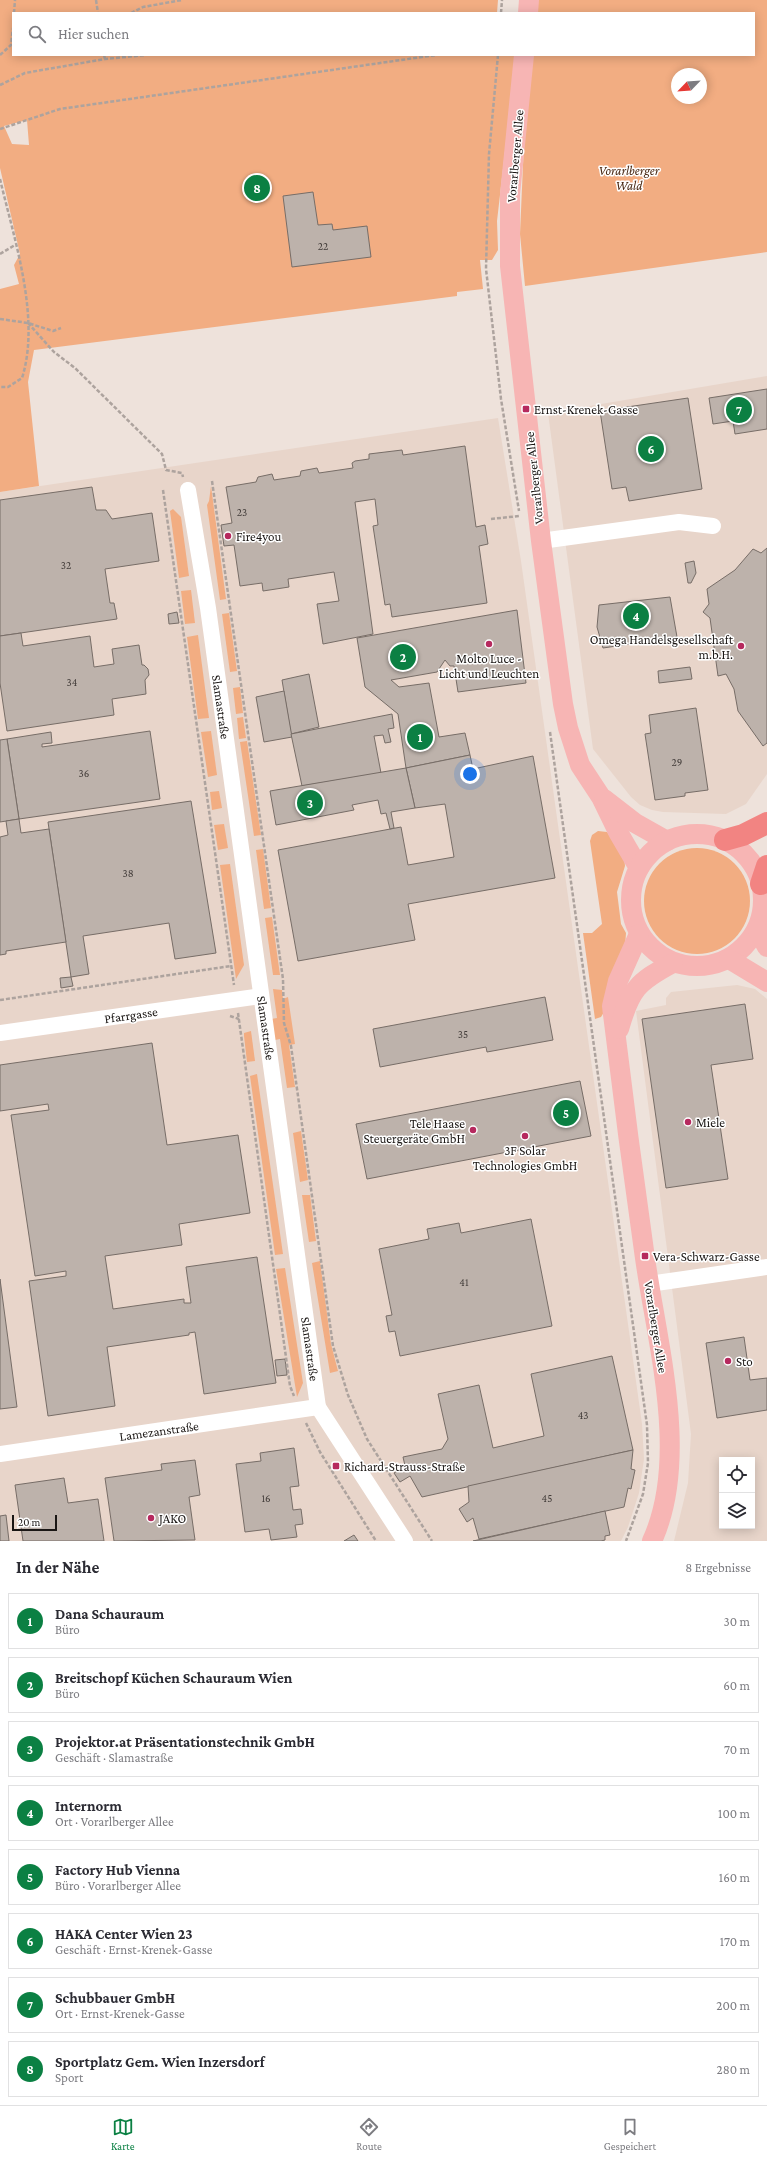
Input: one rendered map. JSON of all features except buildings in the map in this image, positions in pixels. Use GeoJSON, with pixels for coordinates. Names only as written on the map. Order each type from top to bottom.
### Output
{"type":"FeatureCollection","features":[{"type":"Feature","properties":{"kind":"highway"},"geometry":{"type":"LineString","coordinates":[[725,840],[743,835],[767,823]]}},
{"type":"Feature","properties":{"kind":"main road"},"geometry":{"type":"LineString","coordinates":[[528,12],[529,0]]}},
{"type":"Feature","properties":{"kind":"main road","name":"Vorarlberger Allee"},"geometry":{"type":"LineString","coordinates":[[524,56],[510,194],[510,266],[541,541],[568,728],[580,765],[601,797],[618,832],[639,868]]}},
{"type":"Feature","properties":{"kind":"main road","name":"Vorarlberger Allee"},"geometry":{"type":"LineString","coordinates":[[601,797],[635,823],[667,841]]}},
{"type":"Feature","properties":{"kind":"main road"},"geometry":{"type":"LineString","coordinates":[[686,834],[705,834],[725,840],[743,853],[754,867],[764,875],[763,908],[757,929],[744,948],[729,959],[709,966],[688,966],[672,962],[651,948],[639,934],[632,912],[631,890],[639,868],[651,852],[667,841],[686,834]]}},
{"type":"Feature","properties":{"kind":"main road"},"geometry":{"type":"LineString","coordinates":[[757,929],[767,947]]}},
{"type":"Feature","properties":{"kind":"main road","name":"Vorarlberger Allee"},"geometry":{"type":"LineString","coordinates":[[639,934],[618,982],[612,1006],[649,1284],[670,1420],[670,1460],[664,1499],[652,1541]]}},
{"type":"Feature","properties":{"kind":"main road"},"geometry":{"type":"LineString","coordinates":[[729,959],[767,982]]}},
{"type":"Feature","properties":{"kind":"main road","name":"Vorarlberger Allee"},"geometry":{"type":"LineString","coordinates":[[616,1041],[629,997],[646,978],[672,962]]}},
{"type":"Feature","properties":{"kind":"street","name":"Slamastraße"},"geometry":{"type":"LineString","coordinates":[[188,490],[208,608],[318,1408],[405,1541]]}},
{"type":"Feature","properties":{"kind":"street"},"geometry":{"type":"LineString","coordinates":[[541,541],[679,522],[713,526]]}},
{"type":"Feature","properties":{"kind":"street","name":"Pfarrgasse"},"geometry":{"type":"LineString","coordinates":[[0,1033],[261,996]]}},
{"type":"Feature","properties":{"kind":"street"},"geometry":{"type":"LineString","coordinates":[[649,1284],[767,1267]]}},
{"type":"Feature","properties":{"kind":"street","name":"Lamezanstraße"},"geometry":{"type":"LineString","coordinates":[[0,1454],[318,1408]]}},
{"type":"Feature","properties":{"kind":"path"},"geometry":{"type":"LineString","coordinates":[[14,12],[15,0]]}},
{"type":"Feature","properties":{"kind":"path"},"geometry":{"type":"LineString","coordinates":[[96,0],[98,12]]}},
{"type":"Feature","properties":{"kind":"path"},"geometry":{"type":"LineString","coordinates":[[133,12],[142,7],[182,0]]}},
{"type":"Feature","properties":{"kind":"path"},"geometry":{"type":"LineString","coordinates":[[501,12],[502,0]]}},
{"type":"Feature","properties":{"kind":"path"},"geometry":{"type":"LineString","coordinates":[[0,55],[11,45],[12,36]]}},
{"type":"Feature","properties":{"kind":"path"},"geometry":{"type":"LineString","coordinates":[[104,56],[105,60]]}},
{"type":"Feature","properties":{"kind":"path"},"geometry":{"type":"LineString","coordinates":[[0,85],[25,73],[138,56]]}},
{"type":"Feature","properties":{"kind":"path"},"geometry":{"type":"LineString","coordinates":[[0,129],[60,109],[429,56]]}},
{"type":"Feature","properties":{"kind":"path"},"geometry":{"type":"LineString","coordinates":[[498,56],[489,154],[486,270],[501,399],[520,523]]}},
{"type":"Feature","properties":{"kind":"path"},"geometry":{"type":"LineString","coordinates":[[0,179],[26,295],[28,324],[28,359],[22,378],[8,387],[0,388]]}},
{"type":"Feature","properties":{"kind":"path"},"geometry":{"type":"LineString","coordinates":[[0,254],[7,252],[15,245]]}},
{"type":"Feature","properties":{"kind":"path"},"geometry":{"type":"LineString","coordinates":[[0,319],[28,324],[53,331],[61,328]]}},
{"type":"Feature","properties":{"kind":"path"},"geometry":{"type":"LineString","coordinates":[[28,324],[54,352],[75,368],[162,454],[166,470],[182,473],[188,490]]}},
{"type":"Feature","properties":{"kind":"path"},"geometry":{"type":"LineString","coordinates":[[212,481],[283,979],[284,1023],[291,1046],[333,1346],[348,1395],[367,1439],[432,1541]]}},
{"type":"Feature","properties":{"kind":"path"},"geometry":{"type":"LineString","coordinates":[[163,490],[290,1386],[320,1452],[376,1541]]}},
{"type":"Feature","properties":{"kind":"path"},"geometry":{"type":"LineString","coordinates":[[491,519],[519,516]]}},
{"type":"Feature","properties":{"kind":"path"},"geometry":{"type":"LineString","coordinates":[[549,726],[647,1425],[648,1463],[642,1494],[626,1541]]}},
{"type":"Feature","properties":{"kind":"path"},"geometry":{"type":"LineString","coordinates":[[0,1000],[231,966]]}},
{"type":"Feature","properties":{"kind":"shaded area"},"geometry":{"type":"Polygon","coordinates":[[[767,376],[767,774],[746,804],[726,814],[663,812],[652,810],[640,805],[631,797],[593,749],[548,413],[767,376]]]}},
{"type":"Feature","properties":{"kind":"shaded area"},"geometry":{"type":"Polygon","coordinates":[[[498,418],[521,561],[642,1424],[644,1459],[639,1493],[628,1527],[621,1541],[0,1541],[0,492],[498,418]]]}},
{"type":"Feature","properties":{"kind":"shaded area"},"geometry":{"type":"Polygon","coordinates":[[[737,985],[755,989],[767,999],[767,1541],[674,1541],[688,1483],[691,1434],[636,1011],[666,1005],[666,998],[671,992],[737,985]]]}},
{"type":"Feature","properties":{"kind":"green space"},"geometry":{"type":"Polygon","coordinates":[[[0,0],[498,0],[497,12],[12,12],[12,56],[516,56],[497,221],[498,250],[492,260],[480,260],[483,289],[457,292],[457,296],[34,350],[28,382],[39,486],[0,492],[0,289],[19,284],[14,265],[20,254],[0,168],[0,0]],[[27,120],[4,126],[12,144],[29,145],[27,120]]]}},
{"type":"Feature","properties":{"kind":"green space","name":"Vorarlberger Wald"},"geometry":{"type":"Polygon","coordinates":[[[537,0],[767,0],[767,252],[525,286],[520,234],[524,142],[532,56],[755,56],[755,12],[536,12],[537,0]]]}},
{"type":"Feature","properties":{"kind":"green space"},"geometry":{"type":"Polygon","coordinates":[[[211,486],[226,599],[220,600],[207,505],[211,486]]]}},
{"type":"Feature","properties":{"kind":"green space"},"geometry":{"type":"Polygon","coordinates":[[[173,509],[181,517],[189,576],[179,578],[170,511],[173,509]]]}},
{"type":"Feature","properties":{"kind":"green space"},"geometry":{"type":"Polygon","coordinates":[[[191,590],[195,623],[185,624],[181,591],[191,590]]]}},
{"type":"Feature","properties":{"kind":"green space"},"geometry":{"type":"Polygon","coordinates":[[[229,613],[237,671],[230,672],[222,614],[229,613]]]}},
{"type":"Feature","properties":{"kind":"green space"},"geometry":{"type":"Polygon","coordinates":[[[198,635],[209,718],[198,719],[187,637],[198,635]]]}},
{"type":"Feature","properties":{"kind":"green space"},"geometry":{"type":"Polygon","coordinates":[[[240,687],[243,713],[236,714],[233,688],[240,687]]]}},
{"type":"Feature","properties":{"kind":"green space"},"geometry":{"type":"Polygon","coordinates":[[[243,717],[246,738],[239,739],[237,718],[243,717]]]}},
{"type":"Feature","properties":{"kind":"green space"},"geometry":{"type":"Polygon","coordinates":[[[211,731],[217,775],[208,777],[201,732],[211,731]]]}},
{"type":"Feature","properties":{"kind":"green space"},"geometry":{"type":"Polygon","coordinates":[[[247,741],[261,835],[254,836],[240,742],[247,741]]]}},
{"type":"Feature","properties":{"kind":"green space"},"geometry":{"type":"Polygon","coordinates":[[[219,791],[222,808],[212,810],[210,792],[219,791]]]}},
{"type":"Feature","properties":{"kind":"green space"},"geometry":{"type":"Polygon","coordinates":[[[224,824],[228,848],[218,850],[214,825],[224,824]]]}},
{"type":"Feature","properties":{"kind":"green space"},"geometry":{"type":"Polygon","coordinates":[[[598,831],[607,832],[624,857],[625,866],[617,892],[621,924],[626,933],[625,947],[604,1012],[601,1017],[595,1019],[583,933],[592,933],[602,924],[590,841],[592,835],[598,831]]]}},
{"type":"Feature","properties":{"kind":"green space"},"geometry":{"type":"Polygon","coordinates":[[[697,848],[717,852],[734,864],[746,881],[750,901],[746,921],[734,938],[717,950],[697,954],[677,950],[660,938],[648,921],[644,901],[648,881],[660,864],[677,852],[697,848]]]}},
{"type":"Feature","properties":{"kind":"green space"},"geometry":{"type":"Polygon","coordinates":[[[263,849],[271,908],[264,909],[256,850],[263,849]]]}},
{"type":"Feature","properties":{"kind":"green space"},"geometry":{"type":"Polygon","coordinates":[[[230,864],[244,965],[236,979],[220,865],[230,864]]]}},
{"type":"Feature","properties":{"kind":"green space"},"geometry":{"type":"Polygon","coordinates":[[[272,917],[280,975],[273,975],[265,918],[272,917]]]}},
{"type":"Feature","properties":{"kind":"green space"},"geometry":{"type":"Polygon","coordinates":[[[273,989],[282,990],[283,999],[288,997],[295,1044],[289,1045],[295,1087],[287,1088],[280,1039],[275,1040],[271,1019],[277,1018],[273,989]]]}},
{"type":"Feature","properties":{"kind":"green space"},"geometry":{"type":"Polygon","coordinates":[[[251,1031],[255,1061],[247,1062],[244,1033],[251,1031]]]}},
{"type":"Feature","properties":{"kind":"green space"},"geometry":{"type":"Polygon","coordinates":[[[257,1074],[283,1254],[275,1255],[250,1076],[257,1074]]]}},
{"type":"Feature","properties":{"kind":"green space"},"geometry":{"type":"Polygon","coordinates":[[[301,1131],[308,1180],[300,1182],[293,1133],[301,1131]]]}},
{"type":"Feature","properties":{"kind":"green space"},"geometry":{"type":"Polygon","coordinates":[[[302,1195],[310,1195],[316,1241],[309,1242],[302,1195]]]}},
{"type":"Feature","properties":{"kind":"green space"},"geometry":{"type":"Polygon","coordinates":[[[320,1261],[331,1344],[338,1371],[330,1373],[312,1263],[320,1261]]]}},
{"type":"Feature","properties":{"kind":"green space"},"geometry":{"type":"Polygon","coordinates":[[[285,1268],[303,1383],[297,1397],[276,1269],[285,1268]]]}},
{"type":"Feature","properties":{"kind":"place","name":"Sportplatz Gem. Wien Inzersdorf"},"geometry":{"type":"Point","coordinates":[257,188]}},
{"type":"Feature","properties":{"kind":"place","name":"Ernst-Krenek-Gasse"},"geometry":{"type":"Point","coordinates":[526,409]}},
{"type":"Feature","properties":{"kind":"place","name":"Schubbauer GmbH"},"geometry":{"type":"Point","coordinates":[739,410]}},
{"type":"Feature","properties":{"kind":"place","name":"HAKA Center Wien 23"},"geometry":{"type":"Point","coordinates":[651,449]}},
{"type":"Feature","properties":{"kind":"place","name":"Fire4you"},"geometry":{"type":"Point","coordinates":[228,536]}},
{"type":"Feature","properties":{"kind":"place","name":"Internorm"},"geometry":{"type":"Point","coordinates":[636,616]}},
{"type":"Feature","properties":{"kind":"place","name":"Molto Luce - Licht und Leuchten"},"geometry":{"type":"Point","coordinates":[489,644]}},
{"type":"Feature","properties":{"kind":"place","name":"Omega Handelsgesellschaft m.b.H."},"geometry":{"type":"Point","coordinates":[741,646]}},
{"type":"Feature","properties":{"kind":"place","name":"Breitschopf Küchen Schauraum Wien"},"geometry":{"type":"Point","coordinates":[403,657]}},
{"type":"Feature","properties":{"kind":"place","name":"Dana Schauraum"},"geometry":{"type":"Point","coordinates":[420,737]}},
{"type":"Feature","properties":{"kind":"place","name":"Projektor.at Präsentationstechnik GmbH"},"geometry":{"type":"Point","coordinates":[310,803]}},
{"type":"Feature","properties":{"kind":"place","name":"Factory Hub Vienna"},"geometry":{"type":"Point","coordinates":[566,1113]}},
{"type":"Feature","properties":{"kind":"place","name":"Miele"},"geometry":{"type":"Point","coordinates":[688,1122]}},
{"type":"Feature","properties":{"kind":"place","name":"Tele Haase Steuergeräte GmbH"},"geometry":{"type":"Point","coordinates":[473,1130]}},
{"type":"Feature","properties":{"kind":"place","name":"3F Solar Technologies GmbH"},"geometry":{"type":"Point","coordinates":[525,1136]}},
{"type":"Feature","properties":{"kind":"place","name":"Vera-Schwarz-Gasse"},"geometry":{"type":"Point","coordinates":[645,1256]}},
{"type":"Feature","properties":{"kind":"place","name":"Sto"},"geometry":{"type":"Point","coordinates":[728,1361]}},
{"type":"Feature","properties":{"kind":"place","name":"Richard-Strauss-Straße"},"geometry":{"type":"Point","coordinates":[336,1466]}},
{"type":"Feature","properties":{"kind":"place","name":"JAKO"},"geometry":{"type":"Point","coordinates":[151,1518]}}]}
